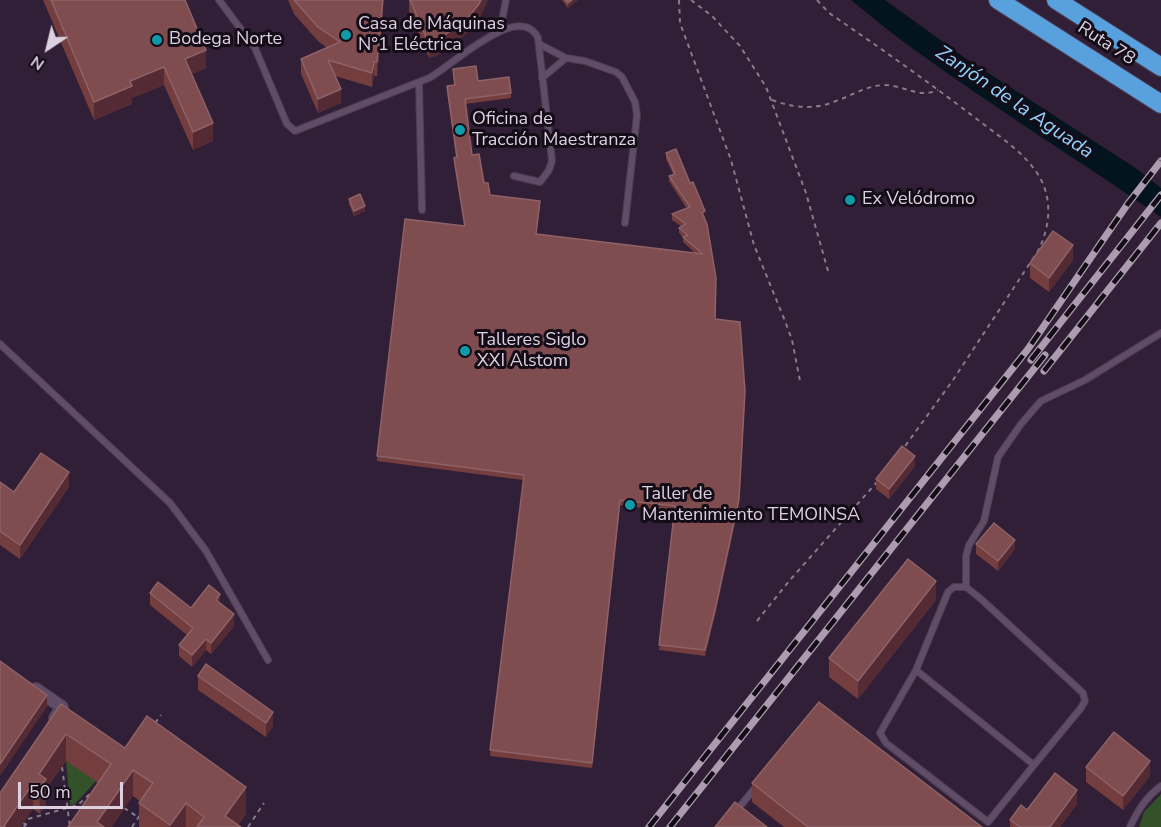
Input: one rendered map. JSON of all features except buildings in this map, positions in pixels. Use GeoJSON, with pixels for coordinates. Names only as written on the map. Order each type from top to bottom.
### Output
{"type":"FeatureCollection","features":[{"type":"Feature","properties":{"kind":"highway","name":"Ruta 78"},"geometry":{"type":"LineString","coordinates":[[998,0],[1161,104]]}},
{"type":"Feature","properties":{"kind":"highway","name":"Ruta 78"},"geometry":{"type":"LineString","coordinates":[[1056,0],[1161,67]]}},
{"type":"Feature","properties":{"kind":"street"},"geometry":{"type":"LineString","coordinates":[[27,683],[63,707],[50,726]]}},
{"type":"Feature","properties":{"kind":"lane"},"geometry":{"type":"LineString","coordinates":[[219,0],[255,48],[287,124],[292,130],[299,130],[437,74],[461,49],[509,16]]}},
{"type":"Feature","properties":{"kind":"lane"},"geometry":{"type":"LineString","coordinates":[[502,20],[506,0]]}},
{"type":"Feature","properties":{"kind":"lane"},"geometry":{"type":"LineString","coordinates":[[514,176],[540,182],[551,166],[539,44],[535,29],[528,21]]}},
{"type":"Feature","properties":{"kind":"lane"},"geometry":{"type":"LineString","coordinates":[[539,44],[566,58],[585,61],[616,72],[622,77],[635,102],[637,115],[625,223]]}},
{"type":"Feature","properties":{"kind":"lane"},"geometry":{"type":"LineString","coordinates":[[542,78],[566,58]]}},
{"type":"Feature","properties":{"kind":"lane"},"geometry":{"type":"LineString","coordinates":[[418,82],[422,210]]}},
{"type":"Feature","properties":{"kind":"lane"},"geometry":{"type":"LineString","coordinates":[[966,587],[966,556],[969,545],[984,521],[998,457],[1021,424],[1041,401],[1085,380],[1161,333]]}},
{"type":"Feature","properties":{"kind":"lane"},"geometry":{"type":"LineString","coordinates":[[0,344],[170,503],[211,559],[268,660]]}},
{"type":"Feature","properties":{"kind":"lane"},"geometry":{"type":"LineString","coordinates":[[988,822],[1085,701],[1083,693],[981,599],[966,587],[954,587],[948,592],[916,670],[880,733],[886,743],[994,827]]}},
{"type":"Feature","properties":{"kind":"lane"},"geometry":{"type":"LineString","coordinates":[[916,670],[1034,765]]}},
{"type":"Feature","properties":{"kind":"lane"},"geometry":{"type":"LineString","coordinates":[[730,818],[761,782]]}},
{"type":"Feature","properties":{"kind":"lane"},"geometry":{"type":"LineString","coordinates":[[1131,827],[1140,806],[1161,786]]}},
{"type":"Feature","properties":{"kind":"lane"},"geometry":{"type":"LineString","coordinates":[[738,809],[746,815]]}},
{"type":"Feature","properties":{"kind":"path"},"geometry":{"type":"LineString","coordinates":[[679,0],[680,23],[731,160],[754,245],[792,340],[800,381]]}},
{"type":"Feature","properties":{"kind":"path"},"geometry":{"type":"LineString","coordinates":[[691,0],[711,16],[740,46],[759,74],[772,100],[806,193],[828,272]]}},
{"type":"Feature","properties":{"kind":"path"},"geometry":{"type":"LineString","coordinates":[[817,0],[829,13],[938,90],[1023,156],[1040,177],[1049,208],[1043,241],[1038,251],[953,380],[900,453]]}},
{"type":"Feature","properties":{"kind":"path"},"geometry":{"type":"LineString","coordinates":[[772,100],[792,106],[813,107],[834,102],[875,86],[898,86],[924,94],[938,90]]}},
{"type":"Feature","properties":{"kind":"path"},"geometry":{"type":"LineString","coordinates":[[757,621],[881,476]]}},
{"type":"Feature","properties":{"kind":"path"},"geometry":{"type":"LineString","coordinates":[[155,723],[161,715]]}},
{"type":"Feature","properties":{"kind":"path"},"geometry":{"type":"LineString","coordinates":[[62,767],[70,827]]}},
{"type":"Feature","properties":{"kind":"path"},"geometry":{"type":"LineString","coordinates":[[29,827],[24,825],[28,819],[78,805],[100,784]]}},
{"type":"Feature","properties":{"kind":"path"},"geometry":{"type":"LineString","coordinates":[[248,827],[264,803]]}},
{"type":"Feature","properties":{"kind":"path"},"geometry":{"type":"LineString","coordinates":[[132,827],[145,807]]}},
{"type":"Feature","properties":{"kind":"path"},"geometry":{"type":"LineString","coordinates":[[124,808],[138,817]]}},
{"type":"Feature","properties":{"kind":"green space"},"geometry":{"type":"Polygon","coordinates":[[[66,761],[96,781],[75,804],[70,806],[66,761]]]}},
{"type":"Feature","properties":{"kind":"green space"},"geometry":{"type":"Polygon","coordinates":[[[1161,794],[1161,827],[1139,827],[1144,812],[1161,794]]]}},
{"type":"Feature","properties":{"kind":"water","name":"Zanjón de la Aguada"},"geometry":{"type":"Polygon","coordinates":[[[851,0],[885,0],[965,58],[1137,169],[1161,188],[1161,217],[943,70],[851,0]]]}},
{"type":"Feature","properties":{"kind":"railway"},"geometry":{"type":"LineString","coordinates":[[649,827],[1028,349],[1127,205],[1161,161]]}},
{"type":"Feature","properties":{"kind":"railway"},"geometry":{"type":"LineString","coordinates":[[1031,360],[1161,195]]}},
{"type":"Feature","properties":{"kind":"railway"},"geometry":{"type":"LineString","coordinates":[[1044,371],[1161,223]]}},
{"type":"Feature","properties":{"kind":"railway"},"geometry":{"type":"LineString","coordinates":[[670,827],[1045,355]]}},
{"type":"Feature","properties":{"kind":"place","name":"Casa de Máquinas N°1 Eléctrica"},"geometry":{"type":"Point","coordinates":[346,35]}},
{"type":"Feature","properties":{"kind":"place","name":"Bodega Norte"},"geometry":{"type":"Point","coordinates":[157,40]}},
{"type":"Feature","properties":{"kind":"place","name":"Oficina de Tracción Maestranza"},"geometry":{"type":"Point","coordinates":[460,130]}},
{"type":"Feature","properties":{"kind":"place","name":"Ex Velódromo"},"geometry":{"type":"Point","coordinates":[850,200]}},
{"type":"Feature","properties":{"kind":"place","name":"Talleres Siglo XXI Alstom"},"geometry":{"type":"Point","coordinates":[465,351]}},
{"type":"Feature","properties":{"kind":"place","name":"Taller de Mantenimiento TEMOINSA"},"geometry":{"type":"Point","coordinates":[630,505]}}]}
